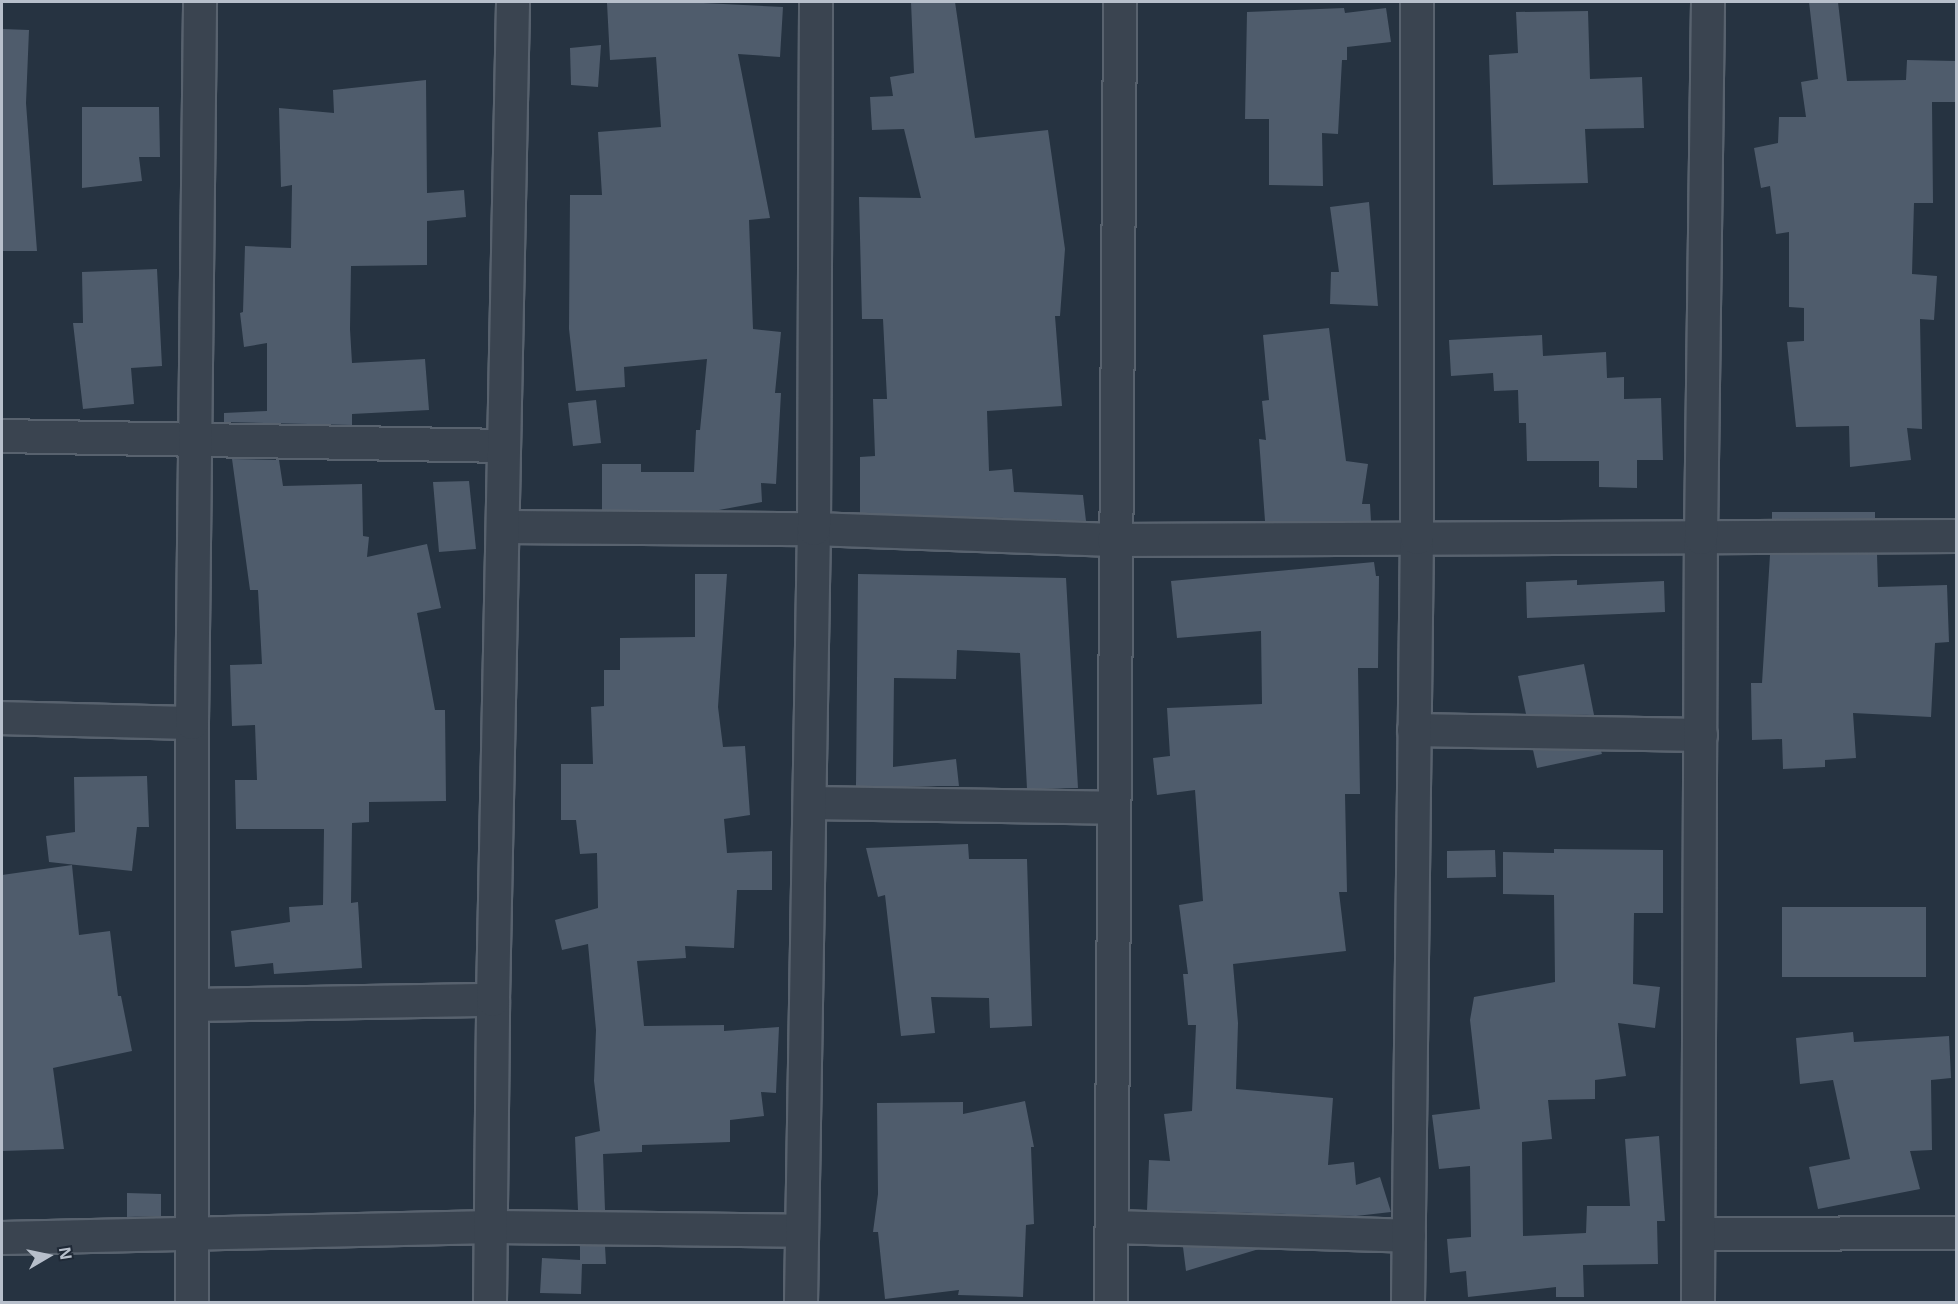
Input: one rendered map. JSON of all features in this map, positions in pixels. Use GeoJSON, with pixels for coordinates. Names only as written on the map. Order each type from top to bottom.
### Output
{"type":"FeatureCollection","features":[{"type":"Feature","properties":{"kind":"street"},"geometry":{"type":"LineString","coordinates":[[192,1302],[192,723],[200,2]]}},
{"type":"Feature","properties":{"kind":"street"},"geometry":{"type":"LineString","coordinates":[[490,1302],[492,1000],[513,2]]}},
{"type":"Feature","properties":{"kind":"street"},"geometry":{"type":"LineString","coordinates":[[801,1302],[814,529],[816,2]]}},
{"type":"Feature","properties":{"kind":"street"},"geometry":{"type":"LineString","coordinates":[[1111,1302],[1114,540],[1120,2]]}},
{"type":"Feature","properties":{"kind":"street"},"geometry":{"type":"LineString","coordinates":[[1408,1302],[1417,538],[1417,2]]}},
{"type":"Feature","properties":{"kind":"street"},"geometry":{"type":"LineString","coordinates":[[1698,1302],[1701,538],[1708,2]]}},
{"type":"Feature","properties":{"kind":"street"},"geometry":{"type":"LineString","coordinates":[[2,436],[194,442],[503,446]]}},
{"type":"Feature","properties":{"kind":"street"},"geometry":{"type":"LineString","coordinates":[[503,527],[814,529],[1114,540],[1956,536]]}},
{"type":"Feature","properties":{"kind":"street"},"geometry":{"type":"LineString","coordinates":[[2,718],[192,723]]}},
{"type":"Feature","properties":{"kind":"street"},"geometry":{"type":"LineString","coordinates":[[1414,730],[1701,735]]}},
{"type":"Feature","properties":{"kind":"street"},"geometry":{"type":"LineString","coordinates":[[810,803],[1113,808]]}},
{"type":"Feature","properties":{"kind":"street"},"geometry":{"type":"LineString","coordinates":[[193,1005],[492,1000]]}},
{"type":"Feature","properties":{"kind":"street"},"geometry":{"type":"LineString","coordinates":[[2,1238],[492,1227],[801,1231]]}},
{"type":"Feature","properties":{"kind":"street"},"geometry":{"type":"LineString","coordinates":[[1112,1227],[1409,1236]]}},
{"type":"Feature","properties":{"kind":"street"},"geometry":{"type":"LineString","coordinates":[[1700,1234],[1956,1233]]}},
{"type":"Feature","properties":{"kind":"building"},"geometry":{"type":"Polygon","coordinates":[[[683,2],[783,7],[780,57],[738,54],[770,218],[749,220],[753,329],[781,332],[775,393],[781,393],[776,484],[761,483],[762,502],[719,510],[602,510],[602,464],[641,464],[641,472],[694,472],[696,430],[700,430],[707,359],[624,367],[625,387],[576,391],[569,329],[570,195],[602,195],[598,132],[661,127],[656,57],[610,60],[607,3],[683,2]]]}},
{"type":"Feature","properties":{"kind":"building"},"geometry":{"type":"Polygon","coordinates":[[[911,2],[955,2],[975,138],[1048,130],[1065,249],[1060,316],[1055,316],[1062,406],[987,411],[989,471],[1012,469],[1014,492],[1083,495],[1086,521],[860,513],[860,457],[875,456],[873,399],[887,399],[883,319],[862,319],[859,197],[921,198],[904,129],[872,130],[870,97],[893,96],[890,77],[914,73],[911,2]]]}},
{"type":"Feature","properties":{"kind":"building"},"geometry":{"type":"Polygon","coordinates":[[[1809,2],[1838,2],[1847,81],[1906,80],[1907,60],[1956,61],[1956,102],[1932,102],[1933,203],[1914,203],[1912,274],[1937,276],[1934,320],[1920,319],[1922,429],[1907,428],[1911,460],[1850,467],[1849,426],[1796,427],[1787,342],[1804,341],[1804,308],[1789,307],[1789,232],[1776,234],[1770,186],[1761,188],[1754,148],[1778,143],[1779,117],[1806,117],[1801,82],[1818,79],[1809,2]]]}},
{"type":"Feature","properties":{"kind":"building"},"geometry":{"type":"Polygon","coordinates":[[[1344,8],[1345,13],[1386,8],[1391,42],[1347,47],[1347,60],[1342,60],[1338,134],[1322,133],[1323,186],[1269,185],[1269,119],[1245,119],[1247,12],[1344,8]]]}},
{"type":"Feature","properties":{"kind":"building"},"geometry":{"type":"Polygon","coordinates":[[[1588,11],[1590,79],[1642,77],[1644,128],[1585,129],[1588,183],[1493,185],[1489,55],[1518,53],[1516,12],[1588,11]]]}},
{"type":"Feature","properties":{"kind":"building"},"geometry":{"type":"Polygon","coordinates":[[[2,29],[29,30],[26,103],[37,251],[2,251],[2,29]]]}},
{"type":"Feature","properties":{"kind":"building"},"geometry":{"type":"Polygon","coordinates":[[[601,45],[598,87],[571,85],[570,48],[601,45]]]}},
{"type":"Feature","properties":{"kind":"building"},"geometry":{"type":"Polygon","coordinates":[[[426,80],[427,193],[464,190],[466,217],[427,221],[427,265],[351,266],[350,329],[352,363],[425,359],[429,410],[352,414],[352,425],[224,422],[224,413],[267,411],[267,343],[244,347],[240,313],[243,312],[245,246],[291,248],[292,185],[281,187],[279,108],[334,113],[333,90],[426,80]]]}},
{"type":"Feature","properties":{"kind":"building"},"geometry":{"type":"Polygon","coordinates":[[[82,107],[159,107],[160,157],[139,157],[142,181],[82,188],[82,107]]]}},
{"type":"Feature","properties":{"kind":"building"},"geometry":{"type":"Polygon","coordinates":[[[1369,202],[1378,306],[1330,304],[1331,272],[1339,272],[1330,207],[1369,202]]]}},
{"type":"Feature","properties":{"kind":"building"},"geometry":{"type":"Polygon","coordinates":[[[157,269],[162,366],[131,368],[134,404],[83,409],[73,323],[83,323],[82,272],[157,269]]]}},
{"type":"Feature","properties":{"kind":"building"},"geometry":{"type":"Polygon","coordinates":[[[1329,328],[1346,461],[1368,464],[1362,504],[1370,504],[1371,521],[1265,521],[1259,439],[1266,440],[1262,401],[1269,400],[1263,335],[1329,328]]]}},
{"type":"Feature","properties":{"kind":"building"},"geometry":{"type":"Polygon","coordinates":[[[1542,335],[1543,356],[1606,352],[1607,378],[1624,377],[1624,399],[1661,398],[1663,460],[1637,460],[1637,488],[1599,487],[1599,461],[1527,461],[1526,423],[1519,423],[1518,390],[1494,391],[1493,373],[1451,376],[1449,340],[1542,335]]]}},
{"type":"Feature","properties":{"kind":"building"},"geometry":{"type":"Polygon","coordinates":[[[596,400],[601,443],[573,446],[568,403],[596,400]]]}},
{"type":"Feature","properties":{"kind":"building"},"geometry":{"type":"Polygon","coordinates":[[[232,459],[279,460],[283,486],[362,484],[363,536],[369,537],[367,557],[427,544],[441,608],[417,613],[435,710],[445,710],[446,801],[369,802],[369,822],[352,823],[351,903],[358,902],[362,968],[274,974],[273,963],[235,967],[231,931],[290,922],[289,907],[323,905],[324,829],[236,829],[235,780],[257,780],[255,725],[232,726],[230,665],[262,664],[258,590],[250,590],[232,459]]]}},
{"type":"Feature","properties":{"kind":"building"},"geometry":{"type":"Polygon","coordinates":[[[469,481],[476,549],[439,552],[433,482],[469,481]]]}},
{"type":"Feature","properties":{"kind":"building"},"geometry":{"type":"Polygon","coordinates":[[[1772,512],[1875,512],[1875,518],[1772,519],[1772,512]]]}},
{"type":"Feature","properties":{"kind":"building"},"geometry":{"type":"Polygon","coordinates":[[[1877,554],[1878,587],[1947,585],[1949,642],[1935,643],[1931,717],[1853,713],[1856,758],[1825,760],[1825,767],[1783,769],[1782,739],[1752,740],[1751,683],[1762,683],[1770,555],[1877,554]]]}},
{"type":"Feature","properties":{"kind":"building"},"geometry":{"type":"Polygon","coordinates":[[[1374,562],[1376,576],[1379,576],[1378,668],[1358,668],[1360,794],[1345,794],[1347,892],[1339,892],[1346,951],[1233,964],[1238,1023],[1236,1089],[1333,1098],[1328,1165],[1354,1162],[1356,1185],[1380,1177],[1391,1212],[1356,1216],[1147,1210],[1149,1160],[1170,1161],[1164,1114],[1192,1111],[1196,1025],[1188,1025],[1183,974],[1188,974],[1179,905],[1203,901],[1195,790],[1157,795],[1153,758],[1170,756],[1167,708],[1262,704],[1261,631],[1177,638],[1171,581],[1374,562]]]}},
{"type":"Feature","properties":{"kind":"building"},"geometry":{"type":"Polygon","coordinates":[[[695,574],[727,574],[718,707],[723,747],[745,746],[750,815],[724,819],[727,853],[772,851],[772,890],[737,890],[734,948],[685,946],[686,958],[637,961],[644,1026],[724,1025],[724,1031],[779,1027],[776,1093],[761,1092],[764,1116],[730,1120],[730,1142],[642,1145],[642,1152],[603,1154],[605,1210],[578,1210],[575,1137],[600,1131],[594,1081],[596,1030],[588,944],[562,950],[555,920],[598,908],[597,853],[580,854],[576,820],[561,820],[561,764],[593,764],[591,707],[604,706],[604,670],[620,670],[620,638],[695,637],[695,574]]]}},
{"type":"Feature","properties":{"kind":"building"},"geometry":{"type":"Polygon","coordinates":[[[858,574],[1066,578],[1078,788],[1027,789],[1020,653],[957,650],[956,679],[894,678],[893,767],[956,759],[959,786],[856,786],[858,574]]]}},
{"type":"Feature","properties":{"kind":"building"},"geometry":{"type":"Polygon","coordinates":[[[1577,580],[1577,585],[1664,581],[1665,612],[1527,618],[1526,582],[1577,580]]]}},
{"type":"Feature","properties":{"kind":"building"},"geometry":{"type":"Polygon","coordinates":[[[1584,664],[1594,715],[1526,714],[1518,676],[1584,664]]]}},
{"type":"Feature","properties":{"kind":"building"},"geometry":{"type":"Polygon","coordinates":[[[1533,750],[1601,751],[1602,754],[1537,768],[1533,750]]]}},
{"type":"Feature","properties":{"kind":"building"},"geometry":{"type":"Polygon","coordinates":[[[147,776],[149,827],[137,827],[132,871],[49,862],[46,836],[75,832],[74,777],[147,776]]]}},
{"type":"Feature","properties":{"kind":"building"},"geometry":{"type":"Polygon","coordinates":[[[968,844],[969,859],[1027,859],[1032,1026],[990,1028],[989,998],[931,997],[935,1033],[901,1036],[885,895],[878,897],[866,848],[968,844]]]}},
{"type":"Feature","properties":{"kind":"building"},"geometry":{"type":"Polygon","coordinates":[[[1554,849],[1663,850],[1663,913],[1634,913],[1633,984],[1660,987],[1655,1028],[1618,1023],[1626,1076],[1595,1080],[1595,1099],[1548,1100],[1552,1139],[1522,1142],[1523,1236],[1586,1233],[1587,1206],[1630,1206],[1625,1139],[1659,1136],[1665,1221],[1657,1221],[1658,1264],[1583,1265],[1584,1297],[1556,1297],[1556,1287],[1468,1297],[1466,1271],[1450,1273],[1447,1239],[1471,1237],[1470,1166],[1439,1169],[1432,1115],[1480,1109],[1470,1020],[1474,997],[1555,982],[1554,895],[1503,894],[1503,852],[1554,853],[1554,849]]]}},
{"type":"Feature","properties":{"kind":"building"},"geometry":{"type":"Polygon","coordinates":[[[1495,850],[1496,877],[1447,878],[1447,851],[1495,850]]]}},
{"type":"Feature","properties":{"kind":"building"},"geometry":{"type":"Polygon","coordinates":[[[72,865],[79,935],[110,931],[118,996],[121,996],[132,1051],[53,1068],[64,1149],[2,1151],[2,875],[72,865]]]}},
{"type":"Feature","properties":{"kind":"building"},"geometry":{"type":"Polygon","coordinates":[[[1782,907],[1926,907],[1926,977],[1782,977],[1782,907]]]}},
{"type":"Feature","properties":{"kind":"building"},"geometry":{"type":"Polygon","coordinates":[[[1853,1032],[1854,1042],[1949,1036],[1951,1078],[1931,1080],[1932,1150],[1910,1151],[1920,1189],[1818,1209],[1809,1167],[1850,1159],[1833,1080],[1800,1084],[1796,1038],[1853,1032]]]}},
{"type":"Feature","properties":{"kind":"building"},"geometry":{"type":"Polygon","coordinates":[[[1025,1101],[1034,1147],[1031,1147],[1034,1224],[1026,1225],[1023,1297],[958,1295],[959,1290],[885,1299],[878,1232],[873,1232],[878,1194],[877,1103],[963,1102],[963,1114],[1025,1101]]]}},
{"type":"Feature","properties":{"kind":"building"},"geometry":{"type":"Polygon","coordinates":[[[127,1193],[161,1194],[161,1216],[127,1217],[127,1193]]]}},
{"type":"Feature","properties":{"kind":"building"},"geometry":{"type":"Polygon","coordinates":[[[580,1246],[605,1246],[606,1264],[582,1264],[581,1294],[540,1293],[542,1258],[580,1260],[580,1246]]]}},
{"type":"Feature","properties":{"kind":"building"},"geometry":{"type":"Polygon","coordinates":[[[1183,1247],[1259,1249],[1186,1271],[1183,1247]]]}}]}
